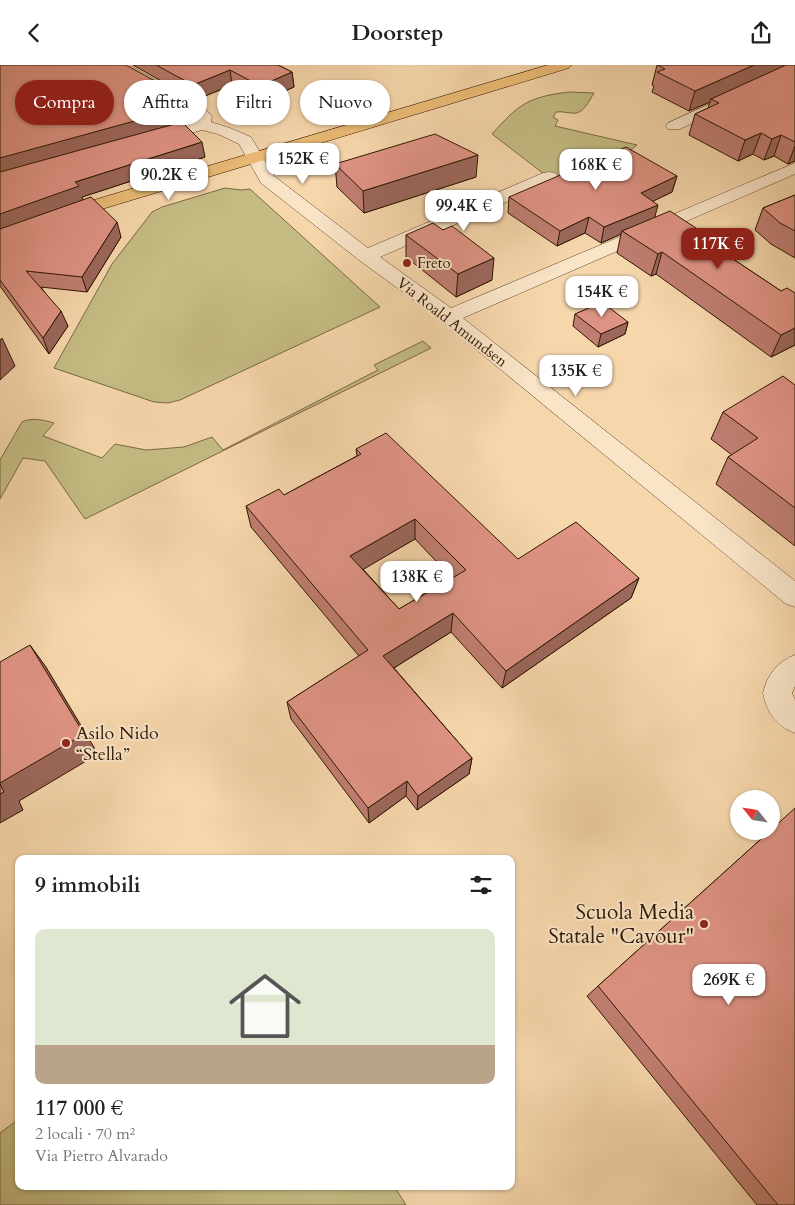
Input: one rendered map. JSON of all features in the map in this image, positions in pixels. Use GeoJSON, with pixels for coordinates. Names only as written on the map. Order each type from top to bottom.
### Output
{"type":"FeatureCollection","features":[{"type":"Feature","properties":{"kind":"main road"},"geometry":{"type":"LineString","coordinates":[[0,239],[73,213],[564,65]]}},
{"type":"Feature","properties":{"kind":"street"},"geometry":{"type":"LineString","coordinates":[[118,65],[145,80]]}},
{"type":"Feature","properties":{"kind":"street"},"geometry":{"type":"LineString","coordinates":[[674,125],[795,70]]}},
{"type":"Feature","properties":{"kind":"street"},"geometry":{"type":"LineString","coordinates":[[141,141],[202,125]]}},
{"type":"Feature","properties":{"kind":"street","name":"Via Roald Amundsen"},"geometry":{"type":"LineString","coordinates":[[202,125],[236,135],[245,141],[267,179],[448,317],[795,595]]}},
{"type":"Feature","properties":{"kind":"street"},"geometry":{"type":"LineString","coordinates":[[448,317],[795,169]]}},
{"type":"Feature","properties":{"kind":"street"},"geometry":{"type":"LineString","coordinates":[[366,256],[549,177]]}},
{"type":"Feature","properties":{"kind":"street"},"geometry":{"type":"LineString","coordinates":[[795,667],[784,676],[778,686],[778,694],[780,705],[795,720]]}},
{"type":"Feature","properties":{"kind":"shaded area"},"geometry":{"type":"Polygon","coordinates":[[[569,92],[594,93],[585,107],[579,112],[556,112],[553,117],[558,120],[555,126],[637,145],[627,153],[557,184],[492,134],[510,115],[525,104],[543,96],[569,92]]]}},
{"type":"Feature","properties":{"kind":"shaded area"},"geometry":{"type":"Polygon","coordinates":[[[225,188],[250,189],[380,307],[180,400],[168,403],[154,402],[54,368],[112,264],[152,212],[162,207],[225,188]]]}},
{"type":"Feature","properties":{"kind":"shaded area"},"geometry":{"type":"Polygon","coordinates":[[[423,341],[431,348],[85,519],[45,461],[23,458],[0,499],[0,460],[22,422],[26,420],[38,419],[54,423],[43,436],[102,458],[115,444],[146,450],[184,447],[212,437],[223,450],[378,370],[374,365],[423,341]]]}},
{"type":"Feature","properties":{"kind":"shaded area"},"geometry":{"type":"Polygon","coordinates":[[[15,1122],[15,1190],[397,1190],[406,1205],[0,1205],[0,1133],[15,1122]]]}},
{"type":"Feature","properties":{"kind":"building"},"geometry":{"type":"Polygon","coordinates":[[[0,65],[126,65],[153,80],[124,80],[124,124],[0,158],[0,65]]]}},
{"type":"Feature","properties":{"kind":"building"},"geometry":{"type":"Polygon","coordinates":[[[156,65],[278,65],[292,72],[274,80],[249,80],[230,70],[205,80],[184,80],[156,65]]]}},
{"type":"Feature","properties":{"kind":"building"},"geometry":{"type":"Polygon","coordinates":[[[658,65],[754,65],[695,91],[657,72],[665,69],[658,65]]]}},
{"type":"Feature","properties":{"kind":"building"},"geometry":{"type":"Polygon","coordinates":[[[786,65],[795,65],[795,142],[781,135],[772,139],[761,133],[745,140],[695,114],[719,103],[711,99],[786,65]]]}},
{"type":"Feature","properties":{"kind":"building"},"geometry":{"type":"Polygon","coordinates":[[[171,125],[185,125],[202,142],[75,182],[79,186],[0,214],[0,172],[171,125]]]}},
{"type":"Feature","properties":{"kind":"building"},"geometry":{"type":"Polygon","coordinates":[[[435,134],[478,155],[363,191],[335,164],[435,134]]]}},
{"type":"Feature","properties":{"kind":"building"},"geometry":{"type":"Polygon","coordinates":[[[626,147],[677,176],[641,193],[658,205],[604,227],[589,217],[560,231],[509,197],[626,147]]]}},
{"type":"Feature","properties":{"kind":"building"},"geometry":{"type":"Polygon","coordinates":[[[795,195],[795,231],[780,223],[763,208],[795,195]]]}},
{"type":"Feature","properties":{"kind":"building"},"geometry":{"type":"Polygon","coordinates":[[[91,197],[117,222],[82,277],[26,271],[61,311],[43,338],[0,280],[0,229],[91,197]]]}},
{"type":"Feature","properties":{"kind":"building"},"geometry":{"type":"Polygon","coordinates":[[[670,211],[705,234],[700,237],[781,291],[787,288],[795,293],[795,328],[781,335],[662,252],[658,254],[622,231],[670,211]]]}},
{"type":"Feature","properties":{"kind":"building"},"geometry":{"type":"Polygon","coordinates":[[[433,223],[443,230],[452,226],[494,258],[458,274],[406,235],[433,223]]]}},
{"type":"Feature","properties":{"kind":"building"},"geometry":{"type":"Polygon","coordinates":[[[602,302],[628,322],[601,334],[575,314],[602,302]]]}},
{"type":"Feature","properties":{"kind":"building"},"geometry":{"type":"Polygon","coordinates":[[[783,376],[795,385],[795,508],[728,457],[758,438],[723,412],[783,376]]]}},
{"type":"Feature","properties":{"kind":"building"},"geometry":{"type":"Polygon","coordinates":[[[386,433],[518,559],[576,522],[639,578],[506,671],[453,613],[383,656],[472,758],[418,796],[407,781],[368,808],[287,702],[368,650],[246,506],[279,489],[284,495],[361,454],[356,449],[386,433]],[[415,519],[350,556],[399,609],[466,570],[415,519]]]}},
{"type":"Feature","properties":{"kind":"building"},"geometry":{"type":"Polygon","coordinates":[[[30,645],[84,734],[0,783],[0,662],[30,645]]]}},
{"type":"Feature","properties":{"kind":"building"},"geometry":{"type":"Polygon","coordinates":[[[0,784],[4,792],[0,794],[0,784]]]}},
{"type":"Feature","properties":{"kind":"building"},"geometry":{"type":"Polygon","coordinates":[[[795,808],[795,1205],[778,1205],[598,986],[760,840],[780,840],[780,822],[795,808]]]}},
{"type":"Feature","properties":{"kind":"place","name":"Freto"},"geometry":{"type":"Point","coordinates":[407,263]}},
{"type":"Feature","properties":{"kind":"place","name":"Asilo Nido “Stella”"},"geometry":{"type":"Point","coordinates":[66,743]}},
{"type":"Feature","properties":{"kind":"place","name":"Scuola Media Statale \"Cavour\""},"geometry":{"type":"Point","coordinates":[704,924]}}]}
